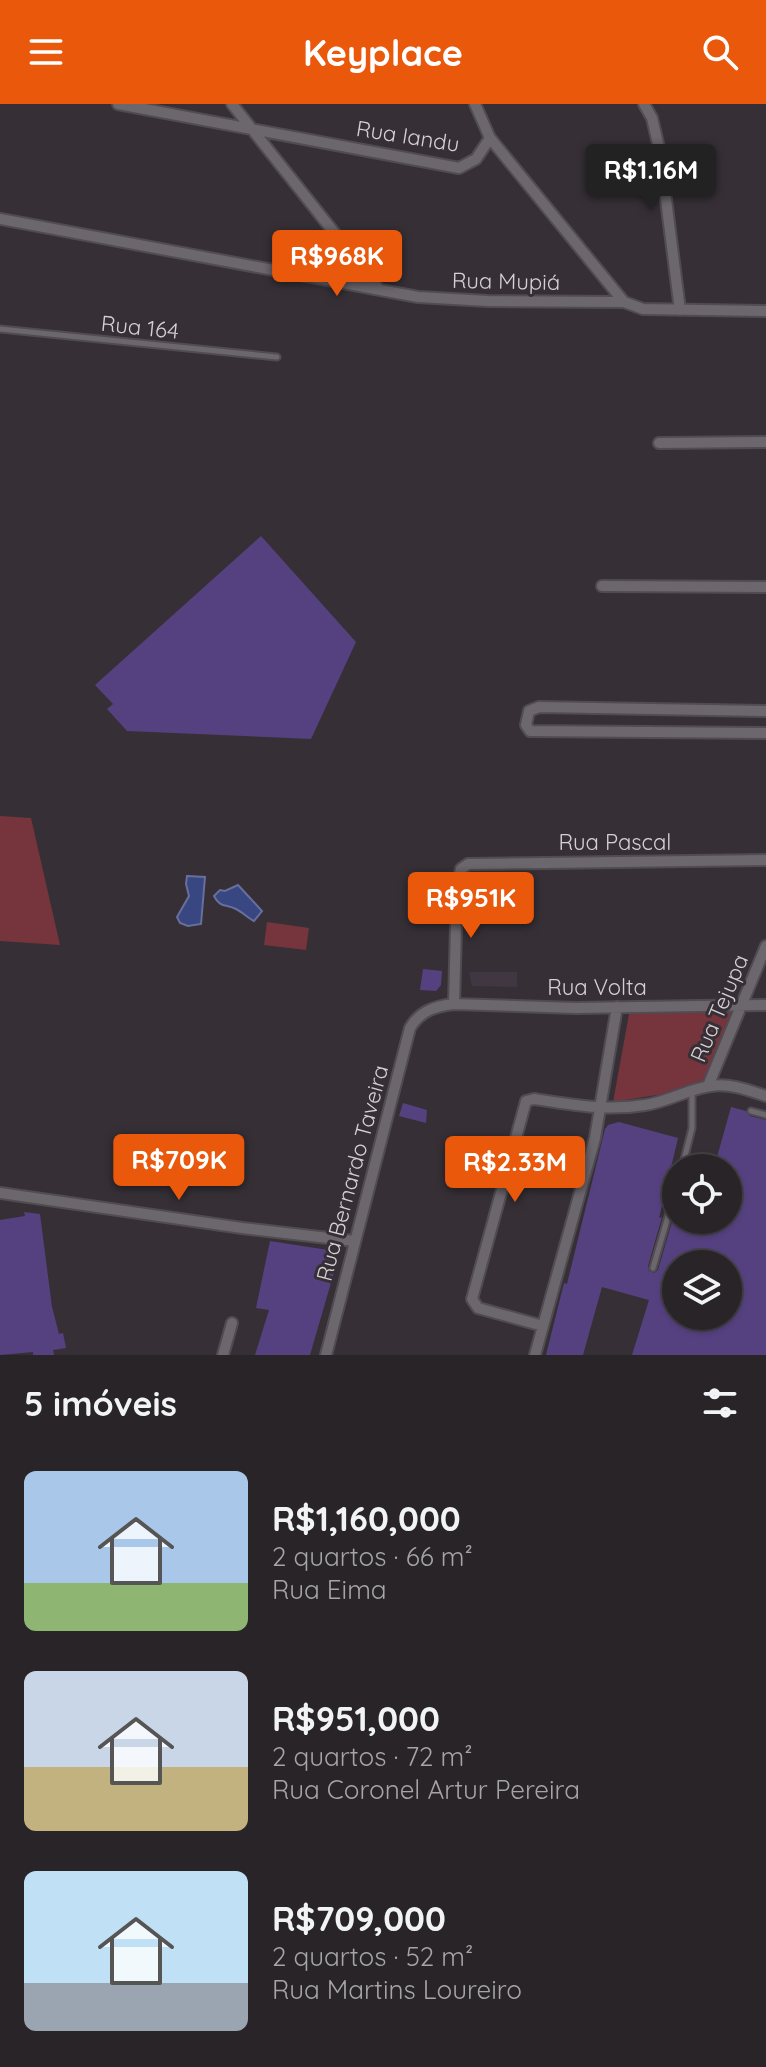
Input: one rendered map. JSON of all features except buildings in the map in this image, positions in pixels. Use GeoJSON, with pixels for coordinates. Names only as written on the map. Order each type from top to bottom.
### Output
{"type":"FeatureCollection","features":[{"type":"Feature","properties":{"kind":"street","name":"Rua Iandu"},"geometry":{"type":"LineString","coordinates":[[118,104],[459,168],[476,159],[490,138]]}},
{"type":"Feature","properties":{"kind":"street"},"geometry":{"type":"LineString","coordinates":[[232,104],[379,289]]}},
{"type":"Feature","properties":{"kind":"street"},"geometry":{"type":"LineString","coordinates":[[475,104],[490,138],[624,302]]}},
{"type":"Feature","properties":{"kind":"street"},"geometry":{"type":"LineString","coordinates":[[644,104],[657,133],[680,310]]}},
{"type":"Feature","properties":{"kind":"street","name":"Rua Mupiá"},"geometry":{"type":"LineString","coordinates":[[0,219],[439,299],[624,302],[643,309],[766,311]]}},
{"type":"Feature","properties":{"kind":"street"},"geometry":{"type":"LineString","coordinates":[[659,443],[766,442]]}},
{"type":"Feature","properties":{"kind":"street"},"geometry":{"type":"LineString","coordinates":[[602,586],[766,587]]}},
{"type":"Feature","properties":{"kind":"street"},"geometry":{"type":"LineString","coordinates":[[766,711],[539,707],[529,711],[526,725],[530,731],[766,733]]}},
{"type":"Feature","properties":{"kind":"street","name":"Rua Pascal"},"geometry":{"type":"LineString","coordinates":[[454,1004],[457,887],[465,866],[474,863],[766,860]]}},
{"type":"Feature","properties":{"kind":"street","name":"Rua Tejupa"},"geometry":{"type":"LineString","coordinates":[[708,1086],[766,946]]}},
{"type":"Feature","properties":{"kind":"street","name":"Rua Volta"},"geometry":{"type":"LineString","coordinates":[[430,1009],[454,1004],[617,1007],[766,1005]]}},
{"type":"Feature","properties":{"kind":"street"},"geometry":{"type":"LineString","coordinates":[[535,1355],[595,1138],[617,1007]]}},
{"type":"Feature","properties":{"kind":"street","name":"Rua Bernardo Taveira"},"geometry":{"type":"LineString","coordinates":[[326,1355],[410,1028],[415,1019],[430,1009]]}},
{"type":"Feature","properties":{"kind":"street"},"geometry":{"type":"LineString","coordinates":[[543,1326],[478,1308],[472,1299],[526,1101],[534,1099],[600,1109],[646,1105],[708,1086],[732,1086],[766,1096]]}},
{"type":"Feature","properties":{"kind":"street"},"geometry":{"type":"LineString","coordinates":[[0,1193],[354,1241]]}},
{"type":"Feature","properties":{"kind":"street"},"geometry":{"type":"LineString","coordinates":[[223,1355],[232,1323]]}},
{"type":"Feature","properties":{"kind":"lane","name":"Rua 164"},"geometry":{"type":"LineString","coordinates":[[0,329],[277,357]]}},
{"type":"Feature","properties":{"kind":"lane"},"geometry":{"type":"LineString","coordinates":[[686,1154],[692,1128],[692,1092]]}},
{"type":"Feature","properties":{"kind":"lane"},"geometry":{"type":"LineString","coordinates":[[751,1111],[766,1115]]}},
{"type":"Feature","properties":{"kind":"lane"},"geometry":{"type":"LineString","coordinates":[[653,1268],[663,1234]]}},
{"type":"Feature","properties":{"kind":"shaded area"},"geometry":{"type":"Polygon","coordinates":[[[0,816],[31,818],[60,945],[0,941],[0,816]]]}},
{"type":"Feature","properties":{"kind":"shaded area"},"geometry":{"type":"Polygon","coordinates":[[[267,922],[309,928],[306,950],[264,945],[267,922]]]}},
{"type":"Feature","properties":{"kind":"shaded area"},"geometry":{"type":"Polygon","coordinates":[[[469,972],[517,972],[517,987],[472,986],[469,972]]]}},
{"type":"Feature","properties":{"kind":"shaded area"},"geometry":{"type":"Polygon","coordinates":[[[630,1009],[730,1009],[735,1018],[705,1082],[694,1089],[613,1102],[630,1009]]]}},
{"type":"Feature","properties":{"kind":"water"},"geometry":{"type":"Polygon","coordinates":[[[187,876],[205,877],[201,924],[188,926],[180,923],[177,917],[189,896],[187,876]]]}},
{"type":"Feature","properties":{"kind":"water"},"geometry":{"type":"Polygon","coordinates":[[[238,885],[262,911],[254,921],[236,909],[221,904],[214,896],[220,890],[238,885]]]}}]}
